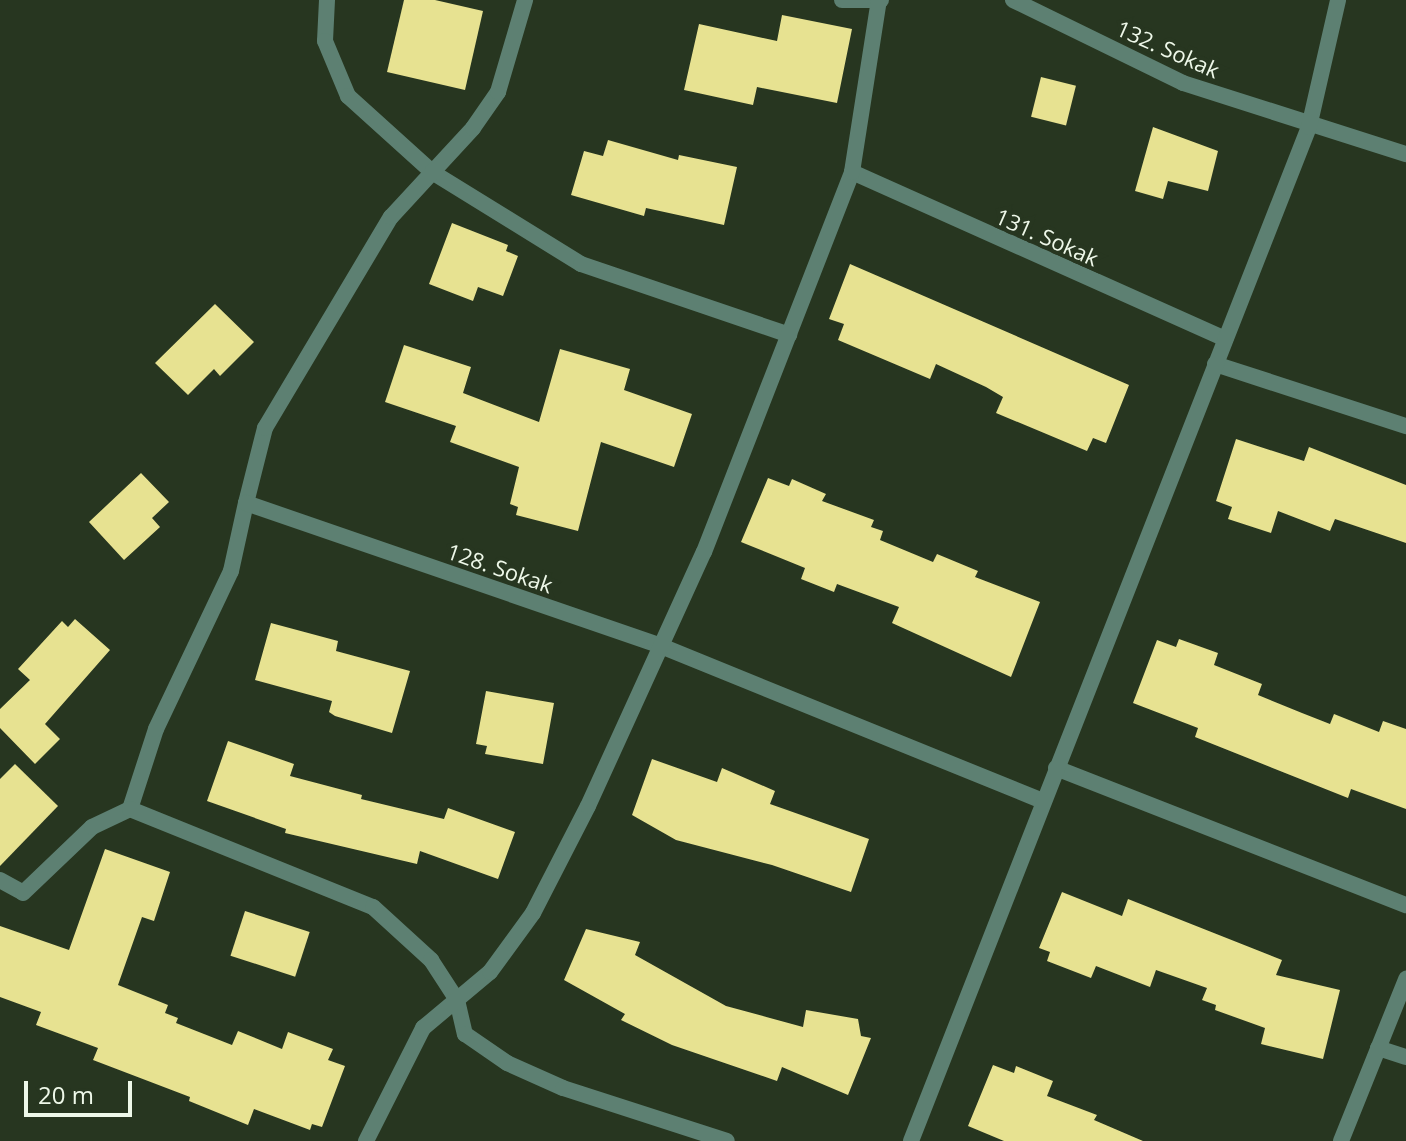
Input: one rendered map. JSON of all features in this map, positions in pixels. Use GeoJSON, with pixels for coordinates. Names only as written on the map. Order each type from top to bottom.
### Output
{"type":"FeatureCollection","features":[{"type":"Feature","properties":{"kind":"street"},"geometry":{"type":"LineString","coordinates":[[327,0],[325,41],[343,88],[359,110],[432,172],[581,264],[789,335]]}},
{"type":"Feature","properties":{"kind":"street"},"geometry":{"type":"LineString","coordinates":[[0,880],[23,893],[92,827],[130,809],[156,729],[231,571],[265,428],[391,217],[498,92],[525,0]]}},
{"type":"Feature","properties":{"kind":"street"},"geometry":{"type":"LineString","coordinates":[[366,1141],[423,1028],[490,972],[533,913],[661,646],[789,335],[852,172],[879,1],[842,0]]}},
{"type":"Feature","properties":{"kind":"street","name":"132. Sokak"},"geometry":{"type":"LineString","coordinates":[[1013,0],[1183,83],[1309,127],[1406,154]]}},
{"type":"Feature","properties":{"kind":"street"},"geometry":{"type":"LineString","coordinates":[[911,1141],[1309,127],[1338,0]]}},
{"type":"Feature","properties":{"kind":"street","name":"131. Sokak"},"geometry":{"type":"LineString","coordinates":[[852,172],[1225,339]]}},
{"type":"Feature","properties":{"kind":"street"},"geometry":{"type":"LineString","coordinates":[[1215,364],[1406,426]]}},
{"type":"Feature","properties":{"kind":"street","name":"128. Sokak"},"geometry":{"type":"LineString","coordinates":[[246,503],[661,646],[1043,801]]}},
{"type":"Feature","properties":{"kind":"street"},"geometry":{"type":"LineString","coordinates":[[1056,768],[1406,905]]}},
{"type":"Feature","properties":{"kind":"street"},"geometry":{"type":"LineString","coordinates":[[130,809],[373,907],[431,960],[457,1000],[465,1034],[507,1063],[563,1088],[727,1141]]}},
{"type":"Feature","properties":{"kind":"street"},"geometry":{"type":"LineString","coordinates":[[1341,1141],[1406,979]]}},
{"type":"Feature","properties":{"kind":"street"},"geometry":{"type":"LineString","coordinates":[[1378,1048],[1406,1057]]}},
{"type":"Feature","properties":{"kind":"building"},"geometry":{"type":"Polygon","coordinates":[[[404,0],[435,0],[483,11],[465,90],[387,72],[404,0]]]}},
{"type":"Feature","properties":{"kind":"building"},"geometry":{"type":"Polygon","coordinates":[[[782,15],[852,29],[837,103],[757,87],[753,105],[684,90],[699,24],[777,41],[782,15]]]}},
{"type":"Feature","properties":{"kind":"building"},"geometry":{"type":"Polygon","coordinates":[[[1041,77],[1076,86],[1066,125],[1031,117],[1041,77]]]}},
{"type":"Feature","properties":{"kind":"building"},"geometry":{"type":"Polygon","coordinates":[[[1153,127],[1218,151],[1208,191],[1168,181],[1163,199],[1135,191],[1153,127]]]}},
{"type":"Feature","properties":{"kind":"building"},"geometry":{"type":"Polygon","coordinates":[[[608,140],[678,160],[679,155],[737,167],[724,225],[646,208],[644,216],[571,195],[584,151],[603,156],[608,140]]]}},
{"type":"Feature","properties":{"kind":"building"},"geometry":{"type":"Polygon","coordinates":[[[452,223],[508,245],[506,251],[518,256],[503,296],[478,287],[473,301],[429,284],[452,223]]]}},
{"type":"Feature","properties":{"kind":"building"},"geometry":{"type":"Polygon","coordinates":[[[850,264],[1129,385],[1106,443],[1093,438],[1087,451],[996,413],[1003,397],[936,364],[930,379],[838,340],[844,324],[829,319],[850,264]]]}},
{"type":"Feature","properties":{"kind":"building"},"geometry":{"type":"Polygon","coordinates":[[[215,304],[254,342],[220,376],[214,369],[188,395],[155,363],[215,304]]]}},
{"type":"Feature","properties":{"kind":"building"},"geometry":{"type":"Polygon","coordinates":[[[404,345],[471,367],[463,393],[539,422],[560,349],[630,369],[624,390],[692,414],[674,467],[601,442],[578,531],[516,515],[518,507],[510,504],[519,467],[450,442],[456,426],[385,402],[404,345]]]}},
{"type":"Feature","properties":{"kind":"building"},"geometry":{"type":"Polygon","coordinates":[[[1236,439],[1304,461],[1309,447],[1406,485],[1406,543],[1335,519],[1330,531],[1278,511],[1271,533],[1228,519],[1232,507],[1216,501],[1236,439]]]}},
{"type":"Feature","properties":{"kind":"building"},"geometry":{"type":"Polygon","coordinates":[[[141,473],[169,502],[152,518],[160,527],[124,560],[89,522],[141,473]]]}},
{"type":"Feature","properties":{"kind":"building"},"geometry":{"type":"Polygon","coordinates":[[[768,478],[789,486],[792,479],[826,494],[822,501],[874,520],[871,527],[883,531],[880,540],[933,562],[937,554],[978,571],[975,577],[1040,602],[1011,677],[892,623],[899,607],[837,584],[834,592],[801,579],[805,568],[741,542],[768,478]]]}},
{"type":"Feature","properties":{"kind":"building"},"geometry":{"type":"Polygon","coordinates":[[[75,619],[110,650],[45,724],[60,739],[35,764],[0,728],[0,709],[30,680],[18,669],[62,621],[68,627],[75,619]]]}},
{"type":"Feature","properties":{"kind":"building"},"geometry":{"type":"Polygon","coordinates":[[[271,623],[338,641],[336,651],[410,671],[392,733],[335,716],[329,712],[332,701],[255,680],[271,623]]]}},
{"type":"Feature","properties":{"kind":"building"},"geometry":{"type":"Polygon","coordinates":[[[1179,639],[1218,653],[1214,665],[1262,684],[1258,695],[1302,713],[1330,724],[1334,714],[1379,732],[1383,721],[1406,729],[1406,809],[1351,789],[1348,798],[1195,737],[1198,728],[1133,703],[1157,640],[1176,647],[1179,639]]]}},
{"type":"Feature","properties":{"kind":"building"},"geometry":{"type":"Polygon","coordinates":[[[486,691],[554,703],[543,764],[485,754],[487,746],[476,744],[486,691]]]}},
{"type":"Feature","properties":{"kind":"building"},"geometry":{"type":"Polygon","coordinates":[[[228,741],[294,764],[290,776],[362,795],[361,799],[444,819],[448,808],[515,832],[498,879],[420,851],[417,864],[285,833],[286,829],[207,801],[228,741]]]}},
{"type":"Feature","properties":{"kind":"building"},"geometry":{"type":"Polygon","coordinates":[[[652,759],[717,782],[722,768],[775,791],[770,804],[869,839],[851,892],[772,865],[676,840],[632,815],[652,759]]]}},
{"type":"Feature","properties":{"kind":"building"},"geometry":{"type":"Polygon","coordinates":[[[15,764],[58,806],[0,866],[0,779],[15,764]]]}},
{"type":"Feature","properties":{"kind":"building"},"geometry":{"type":"Polygon","coordinates":[[[105,849],[170,872],[154,921],[142,917],[118,985],[168,1005],[165,1013],[178,1018],[176,1023],[232,1045],[238,1031],[282,1049],[288,1032],[333,1049],[328,1060],[345,1066],[322,1127],[312,1124],[310,1130],[254,1109],[248,1125],[189,1101],[190,1097],[93,1060],[98,1048],[36,1025],[41,1012],[0,997],[0,926],[69,950],[105,849]]]}},
{"type":"Feature","properties":{"kind":"building"},"geometry":{"type":"Polygon","coordinates":[[[1062,892],[1122,916],[1128,899],[1282,960],[1276,975],[1340,990],[1323,1059],[1261,1044],[1265,1028],[1215,1010],[1216,1005],[1202,1000],[1207,988],[1156,970],[1150,987],[1096,966],[1091,978],[1047,961],[1050,952],[1039,948],[1062,892]]]}},
{"type":"Feature","properties":{"kind":"building"},"geometry":{"type":"Polygon","coordinates":[[[245,911],[310,932],[295,977],[230,956],[245,911]]]}},
{"type":"Feature","properties":{"kind":"building"},"geometry":{"type":"Polygon","coordinates":[[[586,929],[640,942],[635,955],[726,1006],[803,1027],[806,1010],[858,1019],[861,1036],[871,1038],[848,1095],[782,1067],[777,1081],[672,1045],[621,1020],[625,1014],[564,980],[586,929]]]}},
{"type":"Feature","properties":{"kind":"building"},"geometry":{"type":"Polygon","coordinates":[[[993,1065],[1014,1073],[1016,1066],[1053,1081],[1047,1096],[1097,1115],[1094,1120],[1143,1141],[1004,1141],[968,1126],[993,1065]]]}}]}
